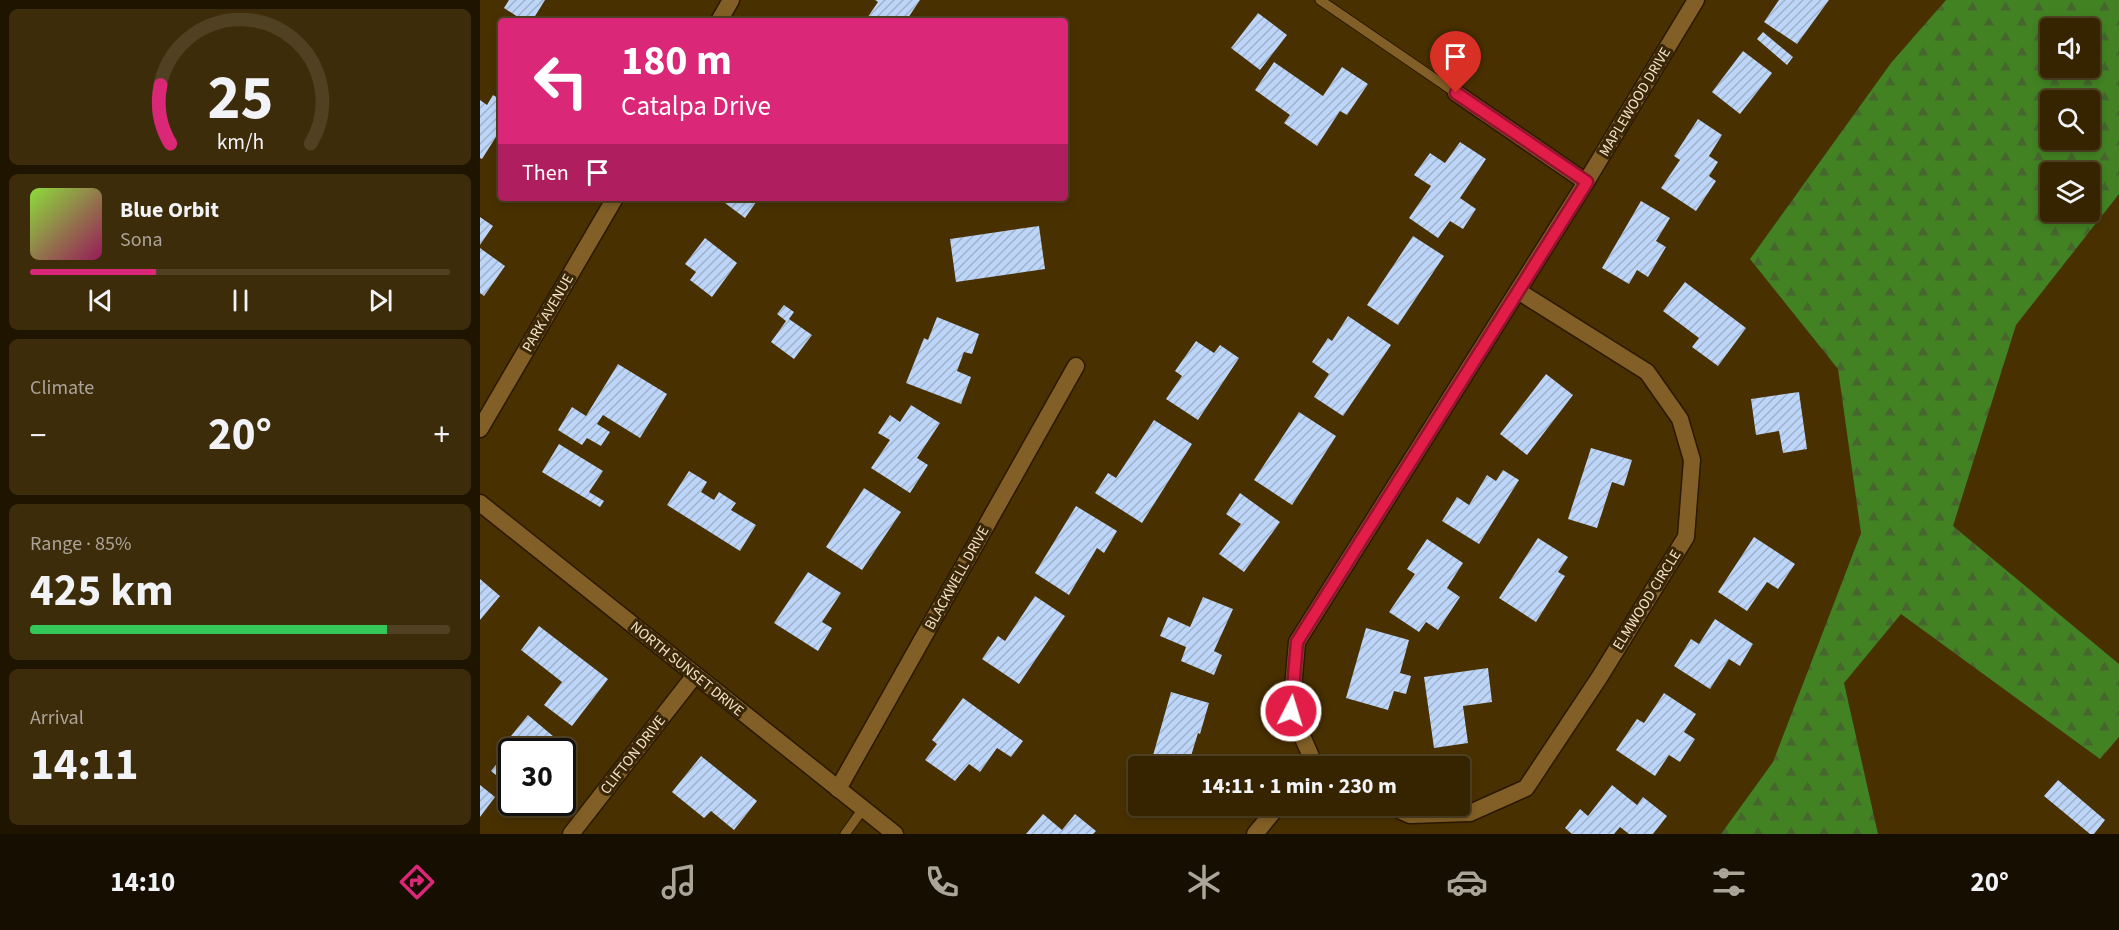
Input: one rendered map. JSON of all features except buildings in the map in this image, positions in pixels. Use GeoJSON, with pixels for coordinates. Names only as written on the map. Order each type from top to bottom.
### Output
{"type":"FeatureCollection","features":[{"type":"Feature","properties":{"kind":"street"},"geometry":{"type":"LineString","coordinates":[[721,18],[731,0]]}},
{"type":"Feature","properties":{"kind":"street","name":"MAPLEWOOD DRIVE"},"geometry":{"type":"LineString","coordinates":[[1310,756],[1291,711],[1297,642],[1587,182],[1696,0]]}},
{"type":"Feature","properties":{"kind":"street"},"geometry":{"type":"LineString","coordinates":[[1456,93],[1587,182]]}},
{"type":"Feature","properties":{"kind":"street","name":"PARK AVENUE"},"geometry":{"type":"LineString","coordinates":[[480,429],[613,201]]}},
{"type":"Feature","properties":{"kind":"street","name":"ELMWOOD CIRCLE"},"geometry":{"type":"LineString","coordinates":[[1470,813],[1526,788],[1599,678],[1686,537],[1692,460],[1680,419],[1647,372],[1518,291]]}},
{"type":"Feature","properties":{"kind":"street","name":"BLACKWELL DRIVE"},"geometry":{"type":"LineString","coordinates":[[838,789],[1076,366]]}},
{"type":"Feature","properties":{"kind":"street","name":"NORTH SUNSET DRIVE"},"geometry":{"type":"LineString","coordinates":[[480,502],[895,834]]}},
{"type":"Feature","properties":{"kind":"street","name":"CLIFTON DRIVE"},"geometry":{"type":"LineString","coordinates":[[571,834],[696,675]]}},
{"type":"Feature","properties":{"kind":"street"},"geometry":{"type":"LineString","coordinates":[[1255,834],[1270,816]]}},
{"type":"Feature","properties":{"kind":"lane"},"geometry":{"type":"LineString","coordinates":[[1320,0],[1456,93]]}},
{"type":"Feature","properties":{"kind":"lane"},"geometry":{"type":"LineString","coordinates":[[845,834],[863,809]]}},
{"type":"Feature","properties":{"kind":"green space"},"geometry":{"type":"Polygon","coordinates":[[[1946,0],[2119,0],[2119,194],[2100,218],[2100,162],[2040,162],[2040,222],[2097,222],[2016,325],[1953,526],[2119,664],[2119,737],[2100,759],[1901,614],[1844,683],[1878,834],[1721,834],[1773,762],[1861,533],[1838,369],[1750,259],[1891,63],[1946,0]]]}},
{"type":"Feature","properties":{"kind":"route"},"geometry":{"type":"LineString","coordinates":[[1291,711],[1297,642],[1587,182],[1456,93]]}}]}
